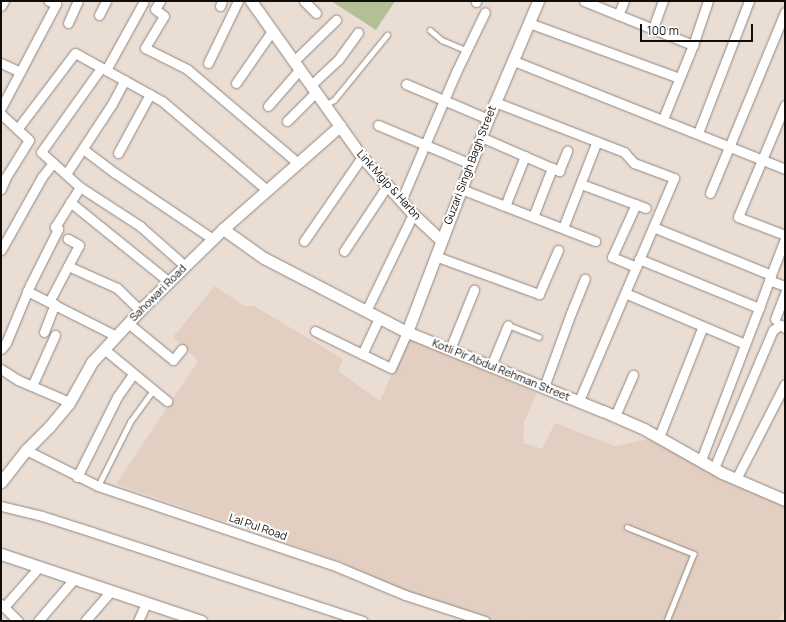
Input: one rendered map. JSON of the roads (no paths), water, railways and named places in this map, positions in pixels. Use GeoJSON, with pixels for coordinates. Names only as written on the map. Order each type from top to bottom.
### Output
{"type":"FeatureCollection","features":[{"type":"Feature","properties":{"kind":"street"},"geometry":{"type":"LineString","coordinates":[[1,6],[4,1]]}},
{"type":"Feature","properties":{"kind":"street"},"geometry":{"type":"LineString","coordinates":[[1,108],[56,4],[49,1]]}},
{"type":"Feature","properties":{"kind":"street"},"geometry":{"type":"LineString","coordinates":[[68,23],[78,1]]}},
{"type":"Feature","properties":{"kind":"street"},"geometry":{"type":"LineString","coordinates":[[99,15],[106,1]]}},
{"type":"Feature","properties":{"kind":"street"},"geometry":{"type":"LineString","coordinates":[[160,1],[156,9],[164,16],[145,48],[186,69],[298,163]]}},
{"type":"Feature","properties":{"kind":"street"},"geometry":{"type":"LineString","coordinates":[[208,63],[238,1]]}},
{"type":"Feature","properties":{"kind":"street","name":"Link Mglp & Harbn"},"geometry":{"type":"LineString","coordinates":[[251,1],[362,157],[401,201],[441,240]]}},
{"type":"Feature","properties":{"kind":"street"},"geometry":{"type":"LineString","coordinates":[[304,1],[316,14]]}},
{"type":"Feature","properties":{"kind":"street","name":"Guzari Singh Bagh Street"},"geometry":{"type":"LineString","coordinates":[[407,332],[488,119],[514,61],[538,1]]}},
{"type":"Feature","properties":{"kind":"street"},"geometry":{"type":"LineString","coordinates":[[584,1],[693,45]]}},
{"type":"Feature","properties":{"kind":"street"},"geometry":{"type":"LineString","coordinates":[[618,15],[624,1]]}},
{"type":"Feature","properties":{"kind":"street"},"geometry":{"type":"LineString","coordinates":[[653,28],[663,1]]}},
{"type":"Feature","properties":{"kind":"street"},"geometry":{"type":"LineString","coordinates":[[663,119],[693,45],[708,1]]}},
{"type":"Feature","properties":{"kind":"street"},"geometry":{"type":"LineString","coordinates":[[698,133],[748,1]]}},
{"type":"Feature","properties":{"kind":"street"},"geometry":{"type":"LineString","coordinates":[[143,4],[104,69],[41,152],[80,187],[140,226],[185,266]]}},
{"type":"Feature","properties":{"kind":"street"},"geometry":{"type":"LineString","coordinates":[[401,201],[466,50],[485,12]]}},
{"type":"Feature","properties":{"kind":"street"},"geometry":{"type":"LineString","coordinates":[[710,194],[785,12]]}},
{"type":"Feature","properties":{"kind":"street"},"geometry":{"type":"LineString","coordinates":[[268,106],[297,65],[336,20]]}},
{"type":"Feature","properties":{"kind":"street"},"geometry":{"type":"LineString","coordinates":[[529,24],[679,78]]}},
{"type":"Feature","properties":{"kind":"street"},"geometry":{"type":"LineString","coordinates":[[236,83],[272,31]]}},
{"type":"Feature","properties":{"kind":"street"},"geometry":{"type":"LineString","coordinates":[[287,121],[313,88],[338,60],[358,32]]}},
{"type":"Feature","properties":{"kind":"street"},"geometry":{"type":"LineString","coordinates":[[18,128],[75,53],[162,101],[267,190]]}},
{"type":"Feature","properties":{"kind":"street"},"geometry":{"type":"LineString","coordinates":[[514,61],[731,146],[785,169]]}},
{"type":"Feature","properties":{"kind":"street"},"geometry":{"type":"LineString","coordinates":[[1,63],[20,72]]}},
{"type":"Feature","properties":{"kind":"street"},"geometry":{"type":"LineString","coordinates":[[66,174],[112,104],[125,80]]}},
{"type":"Feature","properties":{"kind":"street"},"geometry":{"type":"LineString","coordinates":[[406,84],[488,119]]}},
{"type":"Feature","properties":{"kind":"street"},"geometry":{"type":"LineString","coordinates":[[118,153],[150,94]]}},
{"type":"Feature","properties":{"kind":"street"},"geometry":{"type":"LineString","coordinates":[[495,102],[624,152],[634,163],[674,178],[579,401]]}},
{"type":"Feature","properties":{"kind":"street"},"geometry":{"type":"LineString","coordinates":[[785,105],[738,217],[785,235]]}},
{"type":"Feature","properties":{"kind":"street"},"geometry":{"type":"LineString","coordinates":[[1,114],[18,128],[29,140],[6,177],[1,189]]}},
{"type":"Feature","properties":{"kind":"street"},"geometry":{"type":"LineString","coordinates":[[378,125],[471,164]]}},
{"type":"Feature","properties":{"kind":"street","name":"Sahowari Road"},"geometry":{"type":"LineString","coordinates":[[1,482],[26,450],[49,428],[69,402],[92,362],[140,310],[223,229],[340,126]]}},
{"type":"Feature","properties":{"kind":"street"},"geometry":{"type":"LineString","coordinates":[[481,137],[559,171],[567,151]]}},
{"type":"Feature","properties":{"kind":"street"},"geometry":{"type":"LineString","coordinates":[[563,228],[597,142]]}},
{"type":"Feature","properties":{"kind":"street"},"geometry":{"type":"LineString","coordinates":[[83,149],[115,174],[213,239]]}},
{"type":"Feature","properties":{"kind":"street"},"geometry":{"type":"LineString","coordinates":[[505,206],[525,156]]}},
{"type":"Feature","properties":{"kind":"street"},"geometry":{"type":"LineString","coordinates":[[304,241],[362,157]]}},
{"type":"Feature","properties":{"kind":"street"},"geometry":{"type":"LineString","coordinates":[[1,250],[42,177],[53,163]]}},
{"type":"Feature","properties":{"kind":"street"},"geometry":{"type":"LineString","coordinates":[[533,217],[552,168]]}},
{"type":"Feature","properties":{"kind":"street"},"geometry":{"type":"LineString","coordinates":[[581,184],[646,208]]}},
{"type":"Feature","properties":{"kind":"street"},"geometry":{"type":"LineString","coordinates":[[344,251],[387,186]]}},
{"type":"Feature","properties":{"kind":"street"},"geometry":{"type":"LineString","coordinates":[[1,350],[6,343],[27,291],[58,229],[55,227],[80,187]]}},
{"type":"Feature","properties":{"kind":"street"},"geometry":{"type":"LineString","coordinates":[[461,189],[595,241]]}},
{"type":"Feature","properties":{"kind":"street"},"geometry":{"type":"LineString","coordinates":[[70,202],[169,282]]}},
{"type":"Feature","properties":{"kind":"street"},"geometry":{"type":"LineString","coordinates":[[636,204],[612,257],[637,263],[759,308]]}},
{"type":"Feature","properties":{"kind":"street"},"geometry":{"type":"LineString","coordinates":[[366,311],[414,214]]}},
{"type":"Feature","properties":{"kind":"street"},"geometry":{"type":"LineString","coordinates":[[653,227],[785,286]]}},
{"type":"Feature","properties":{"kind":"street","name":"Kotli Pir Abdul Rehman Street"},"geometry":{"type":"LineString","coordinates":[[223,229],[264,258],[407,332],[616,416],[659,437],[736,479],[784,498]]}},
{"type":"Feature","properties":{"kind":"street"},"geometry":{"type":"LineString","coordinates":[[44,332],[52,303],[79,245],[68,239]]}},
{"type":"Feature","properties":{"kind":"street"},"geometry":{"type":"LineString","coordinates":[[701,460],[785,239]]}},
{"type":"Feature","properties":{"kind":"street"},"geometry":{"type":"LineString","coordinates":[[435,256],[538,294],[558,250]]}},
{"type":"Feature","properties":{"kind":"street"},"geometry":{"type":"LineString","coordinates":[[68,266],[117,288],[140,310]]}},
{"type":"Feature","properties":{"kind":"street"},"geometry":{"type":"LineString","coordinates":[[544,387],[585,279]]}},
{"type":"Feature","properties":{"kind":"street"},"geometry":{"type":"LineString","coordinates":[[450,349],[474,290]]}},
{"type":"Feature","properties":{"kind":"street"},"geometry":{"type":"LineString","coordinates":[[27,291],[116,336]]}},
{"type":"Feature","properties":{"kind":"street"},"geometry":{"type":"LineString","coordinates":[[625,293],[745,344]]}},
{"type":"Feature","properties":{"kind":"street"},"geometry":{"type":"LineString","coordinates":[[775,319],[785,293]]}},
{"type":"Feature","properties":{"kind":"street"},"geometry":{"type":"LineString","coordinates":[[362,354],[379,318]]}},
{"type":"Feature","properties":{"kind":"street"},"geometry":{"type":"LineString","coordinates":[[128,323],[173,360],[182,349]]}},
{"type":"Feature","properties":{"kind":"street"},"geometry":{"type":"LineString","coordinates":[[491,366],[508,325]]}},
{"type":"Feature","properties":{"kind":"street"},"geometry":{"type":"LineString","coordinates":[[714,468],[773,330],[780,325],[785,328]]}},
{"type":"Feature","properties":{"kind":"street"},"geometry":{"type":"LineString","coordinates":[[659,437],[703,326]]}},
{"type":"Feature","properties":{"kind":"street"},"geometry":{"type":"LineString","coordinates":[[315,331],[391,368],[407,332]]}},
{"type":"Feature","properties":{"kind":"street"},"geometry":{"type":"LineString","coordinates":[[32,386],[55,335]]}},
{"type":"Feature","properties":{"kind":"street"},"geometry":{"type":"LineString","coordinates":[[104,349],[167,402]]}},
{"type":"Feature","properties":{"kind":"street"},"geometry":{"type":"LineString","coordinates":[[1,369],[32,386],[69,402]]}},
{"type":"Feature","properties":{"kind":"street"},"geometry":{"type":"LineString","coordinates":[[77,477],[118,397],[133,374]]}},
{"type":"Feature","properties":{"kind":"street"},"geometry":{"type":"LineString","coordinates":[[616,416],[633,375]]}},
{"type":"Feature","properties":{"kind":"street"},"geometry":{"type":"LineString","coordinates":[[736,479],[785,384]]}},
{"type":"Feature","properties":{"kind":"street","name":"Lal Pul Road"},"geometry":{"type":"LineString","coordinates":[[26,450],[77,477],[98,486],[338,567],[405,595],[485,621]]}},
{"type":"Feature","properties":{"kind":"street"},"geometry":{"type":"LineString","coordinates":[[1,506],[42,516],[363,621]]}},
{"type":"Feature","properties":{"kind":"street"},"geometry":{"type":"LineString","coordinates":[[2,556],[74,578],[146,603],[179,618],[201,621]]}},
{"type":"Feature","properties":{"kind":"street"},"geometry":{"type":"LineString","coordinates":[[18,621],[3,606],[39,567]]}},
{"type":"Feature","properties":{"kind":"street"},"geometry":{"type":"LineString","coordinates":[[38,621],[74,578]]}},
{"type":"Feature","properties":{"kind":"street"},"geometry":{"type":"LineString","coordinates":[[85,621],[111,591]]}},
{"type":"Feature","properties":{"kind":"street"},"geometry":{"type":"LineString","coordinates":[[138,621],[146,603]]}},
{"type":"Feature","properties":{"kind":"lane"},"geometry":{"type":"LineString","coordinates":[[430,30],[442,40],[466,50]]}},
{"type":"Feature","properties":{"kind":"lane"},"geometry":{"type":"LineString","coordinates":[[325,105],[334,100],[387,35]]}},
{"type":"Feature","properties":{"kind":"lane"},"geometry":{"type":"LineString","coordinates":[[508,325],[539,337]]}},
{"type":"Feature","properties":{"kind":"lane"},"geometry":{"type":"LineString","coordinates":[[98,486],[130,422],[153,390]]}},
{"type":"Feature","properties":{"kind":"lane"},"geometry":{"type":"LineString","coordinates":[[627,527],[694,554],[667,621]]}}]}
